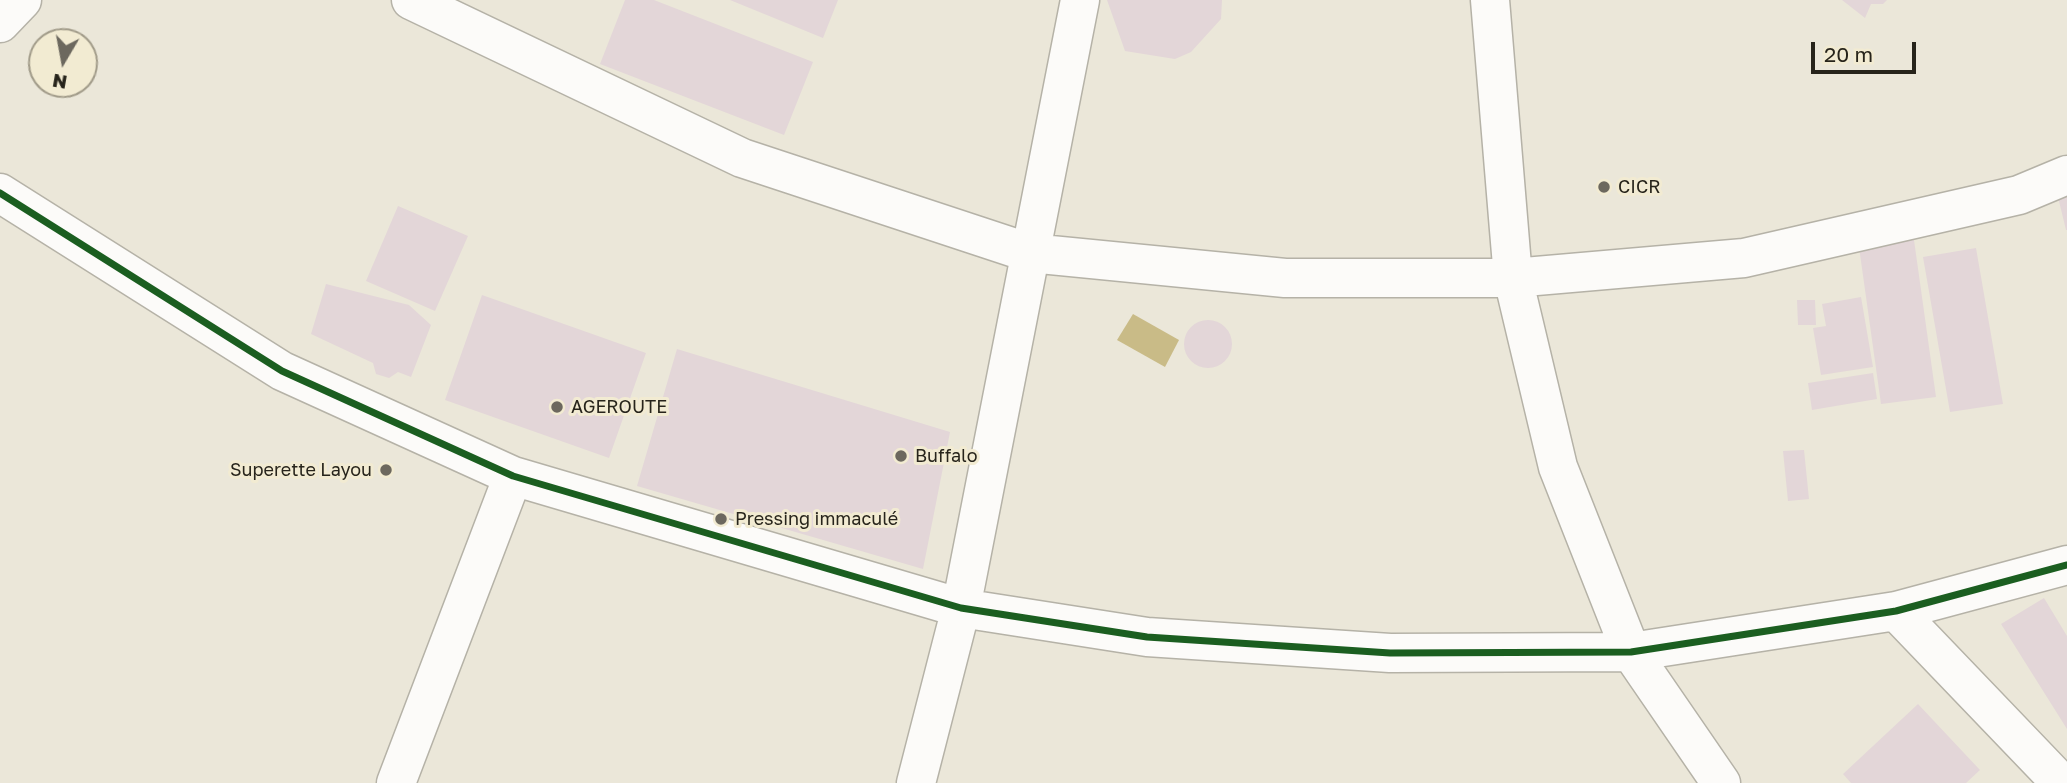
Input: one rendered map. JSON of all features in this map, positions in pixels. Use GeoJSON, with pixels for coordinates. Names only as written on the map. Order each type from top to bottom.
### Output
{"type":"FeatureCollection","features":[{"type":"Feature","properties":{"kind":"street"},"geometry":{"type":"LineString","coordinates":[[0,23],[22,0]]}},
{"type":"Feature","properties":{"kind":"street"},"geometry":{"type":"LineString","coordinates":[[411,0],[743,158],[1030,253],[1285,278],[1513,278],[1744,258],[2019,195],[2067,175]]}},
{"type":"Feature","properties":{"kind":"street"},"geometry":{"type":"LineString","coordinates":[[1490,0],[1513,278],[1558,467],[1631,652],[1721,783]]}},
{"type":"Feature","properties":{"kind":"street"},"geometry":{"type":"LineString","coordinates":[[916,783],[961,608],[1030,253],[1071,2]]}},
{"type":"Feature","properties":{"kind":"street"},"geometry":{"type":"LineString","coordinates":[[0,193],[282,371],[513,476],[961,608],[1146,637],[1390,653],[1631,652],[1896,611],[2067,565]]}},
{"type":"Feature","properties":{"kind":"street"},"geometry":{"type":"LineString","coordinates":[[396,783],[513,476]]}},
{"type":"Feature","properties":{"kind":"street"},"geometry":{"type":"LineString","coordinates":[[1896,611],[2061,783]]}},
{"type":"Feature","properties":{"kind":"shaded area"},"geometry":{"type":"Polygon","coordinates":[[[1133,314],[1179,340],[1165,367],[1117,340],[1133,314]]]}},
{"type":"Feature","properties":{"kind":"building"},"geometry":{"type":"Polygon","coordinates":[[[625,0],[654,0],[813,62],[784,135],[600,64],[625,0]]]}},
{"type":"Feature","properties":{"kind":"building"},"geometry":{"type":"Polygon","coordinates":[[[730,0],[838,0],[823,38],[730,0]]]}},
{"type":"Feature","properties":{"kind":"building"},"geometry":{"type":"Polygon","coordinates":[[[1107,0],[1222,0],[1221,19],[1191,52],[1175,59],[1125,51],[1107,0]]]}},
{"type":"Feature","properties":{"kind":"building"},"geometry":{"type":"Polygon","coordinates":[[[1842,0],[1887,0],[1883,4],[1871,4],[1865,18],[1842,0]]]}},
{"type":"Feature","properties":{"kind":"building"},"geometry":{"type":"Polygon","coordinates":[[[2067,196],[2067,230],[2066,230],[2058,197],[2067,196]]]}},
{"type":"Feature","properties":{"kind":"building"},"geometry":{"type":"Polygon","coordinates":[[[398,206],[468,236],[435,311],[366,281],[398,206]]]}},
{"type":"Feature","properties":{"kind":"building"},"geometry":{"type":"Polygon","coordinates":[[[1914,240],[1936,397],[1881,404],[1859,247],[1914,240]]]}},
{"type":"Feature","properties":{"kind":"building"},"geometry":{"type":"Polygon","coordinates":[[[1976,248],[2003,404],[1950,412],[1923,257],[1976,248]]]}},
{"type":"Feature","properties":{"kind":"building"},"geometry":{"type":"Polygon","coordinates":[[[326,284],[409,305],[431,325],[411,377],[398,372],[389,378],[376,374],[373,363],[311,334],[326,284]]]}},
{"type":"Feature","properties":{"kind":"building"},"geometry":{"type":"Polygon","coordinates":[[[482,295],[646,353],[609,458],[445,400],[482,295]]]}},
{"type":"Feature","properties":{"kind":"building"},"geometry":{"type":"Polygon","coordinates":[[[1861,297],[1873,367],[1821,375],[1813,328],[1826,326],[1822,304],[1861,297]]]}},
{"type":"Feature","properties":{"kind":"building"},"geometry":{"type":"Polygon","coordinates":[[[1797,300],[1815,300],[1816,325],[1798,325],[1797,300]]]}},
{"type":"Feature","properties":{"kind":"building"},"geometry":{"type":"Polygon","coordinates":[[[1208,320],[1225,327],[1232,344],[1225,361],[1208,368],[1191,361],[1184,344],[1191,327],[1208,320]]]}},
{"type":"Feature","properties":{"kind":"building"},"geometry":{"type":"Polygon","coordinates":[[[677,349],[950,432],[923,569],[637,486],[677,349]]]}},
{"type":"Feature","properties":{"kind":"building"},"geometry":{"type":"Polygon","coordinates":[[[1873,373],[1877,399],[1812,410],[1808,383],[1873,373]]]}},
{"type":"Feature","properties":{"kind":"building"},"geometry":{"type":"Polygon","coordinates":[[[1804,450],[1809,499],[1788,501],[1783,451],[1804,450]]]}},
{"type":"Feature","properties":{"kind":"building"},"geometry":{"type":"Polygon","coordinates":[[[2044,598],[2067,636],[2067,729],[2001,624],[2044,598]]]}},
{"type":"Feature","properties":{"kind":"building"},"geometry":{"type":"Polygon","coordinates":[[[1918,704],[1980,770],[1966,783],[1851,783],[1843,774],[1918,704]]]}},
{"type":"Feature","properties":{"kind":"cycle path"},"geometry":{"type":"LineString","coordinates":[[0,193],[282,371],[513,476],[961,608],[1147,637],[1390,653],[1631,652],[1896,611],[2067,565]]}},
{"type":"Feature","properties":{"kind":"place","name":"CICR"},"geometry":{"type":"Point","coordinates":[1604,187]}},
{"type":"Feature","properties":{"kind":"place","name":"AGEROUTE"},"geometry":{"type":"Point","coordinates":[557,407]}},
{"type":"Feature","properties":{"kind":"place","name":"Buffalo"},"geometry":{"type":"Point","coordinates":[901,456]}},
{"type":"Feature","properties":{"kind":"place","name":"Superette Layou"},"geometry":{"type":"Point","coordinates":[386,470]}},
{"type":"Feature","properties":{"kind":"place","name":"Pressing immaculé"},"geometry":{"type":"Point","coordinates":[721,519]}}]}
